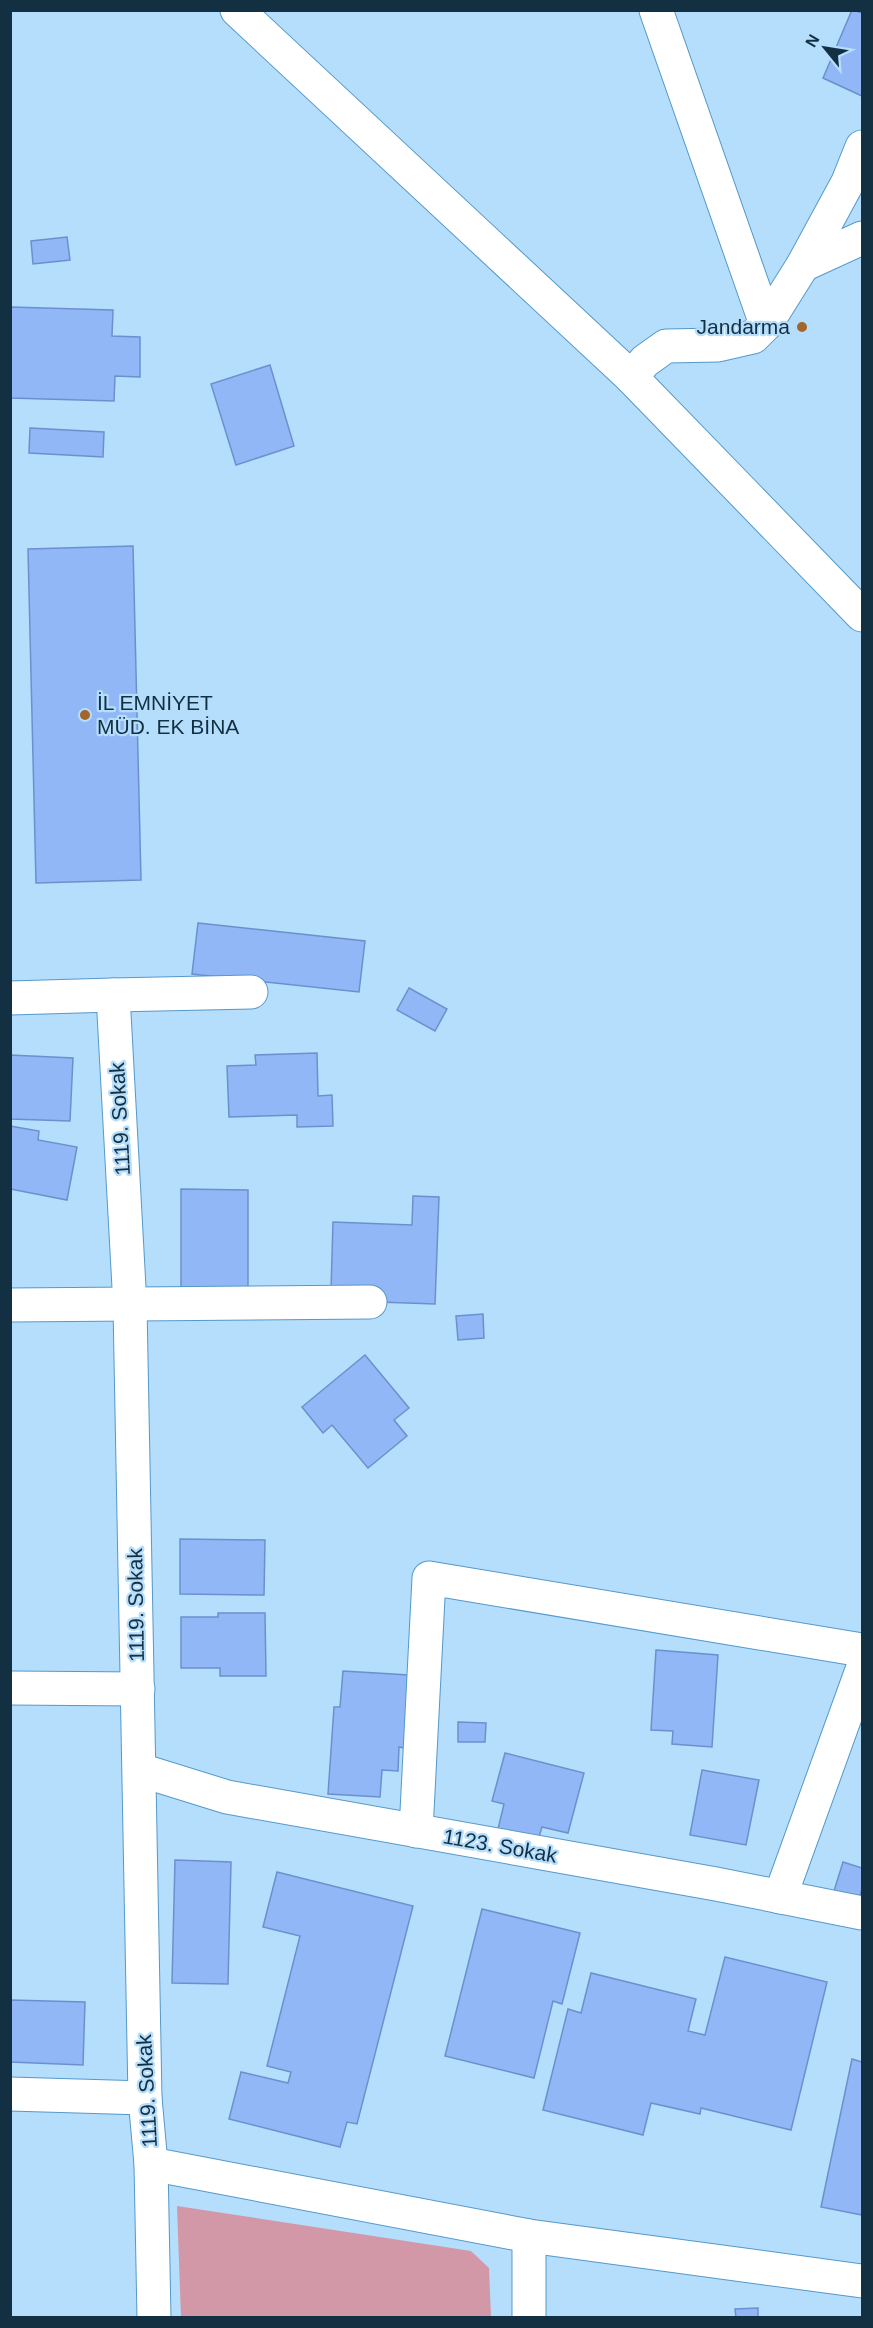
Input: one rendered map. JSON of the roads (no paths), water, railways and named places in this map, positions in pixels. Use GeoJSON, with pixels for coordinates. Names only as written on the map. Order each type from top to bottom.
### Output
{"type":"FeatureCollection","features":[{"type":"Feature","properties":{"kind":"street"},"geometry":{"type":"LineString","coordinates":[[237,10],[262,37],[631,377],[862,615]]}},
{"type":"Feature","properties":{"kind":"street"},"geometry":{"type":"LineString","coordinates":[[656,10],[766,324]]}},
{"type":"Feature","properties":{"kind":"street"},"geometry":{"type":"LineString","coordinates":[[631,377],[645,361],[666,346],[718,345],[753,337],[766,324],[803,265],[848,182],[862,147]]}},
{"type":"Feature","properties":{"kind":"street"},"geometry":{"type":"LineString","coordinates":[[803,265],[862,238]]}},
{"type":"Feature","properties":{"kind":"street"},"geometry":{"type":"LineString","coordinates":[[10,998],[252,992]]}},
{"type":"Feature","properties":{"kind":"street","name":"1119. Sokak"},"geometry":{"type":"LineString","coordinates":[[113,996],[130,1305],[145,2098],[151,2164],[154,2318]]}},
{"type":"Feature","properties":{"kind":"street"},"geometry":{"type":"LineString","coordinates":[[10,1305],[370,1302]]}},
{"type":"Feature","properties":{"kind":"street"},"geometry":{"type":"LineString","coordinates":[[416,1831],[429,1578],[862,1650]]}},
{"type":"Feature","properties":{"kind":"street"},"geometry":{"type":"LineString","coordinates":[[780,1897],[862,1670]]}},
{"type":"Feature","properties":{"kind":"street"},"geometry":{"type":"LineString","coordinates":[[10,1688],[138,1689]]}},
{"type":"Feature","properties":{"kind":"street","name":"1123. Sokak"},"geometry":{"type":"LineString","coordinates":[[140,1770],[227,1797],[862,1913]]}},
{"type":"Feature","properties":{"kind":"street"},"geometry":{"type":"LineString","coordinates":[[10,2094],[145,2098]]}},
{"type":"Feature","properties":{"kind":"street"},"geometry":{"type":"LineString","coordinates":[[151,2164],[529,2236],[862,2281]]}},
{"type":"Feature","properties":{"kind":"street"},"geometry":{"type":"LineString","coordinates":[[529,2236],[529,2318]]}},
{"type":"Feature","properties":{"kind":"place","name":"Jandarma"},"geometry":{"type":"Point","coordinates":[802,327]}},
{"type":"Feature","properties":{"kind":"place","name":"İL EMNİYET MÜD. EK BİNA"},"geometry":{"type":"Point","coordinates":[85,715]}}]}
